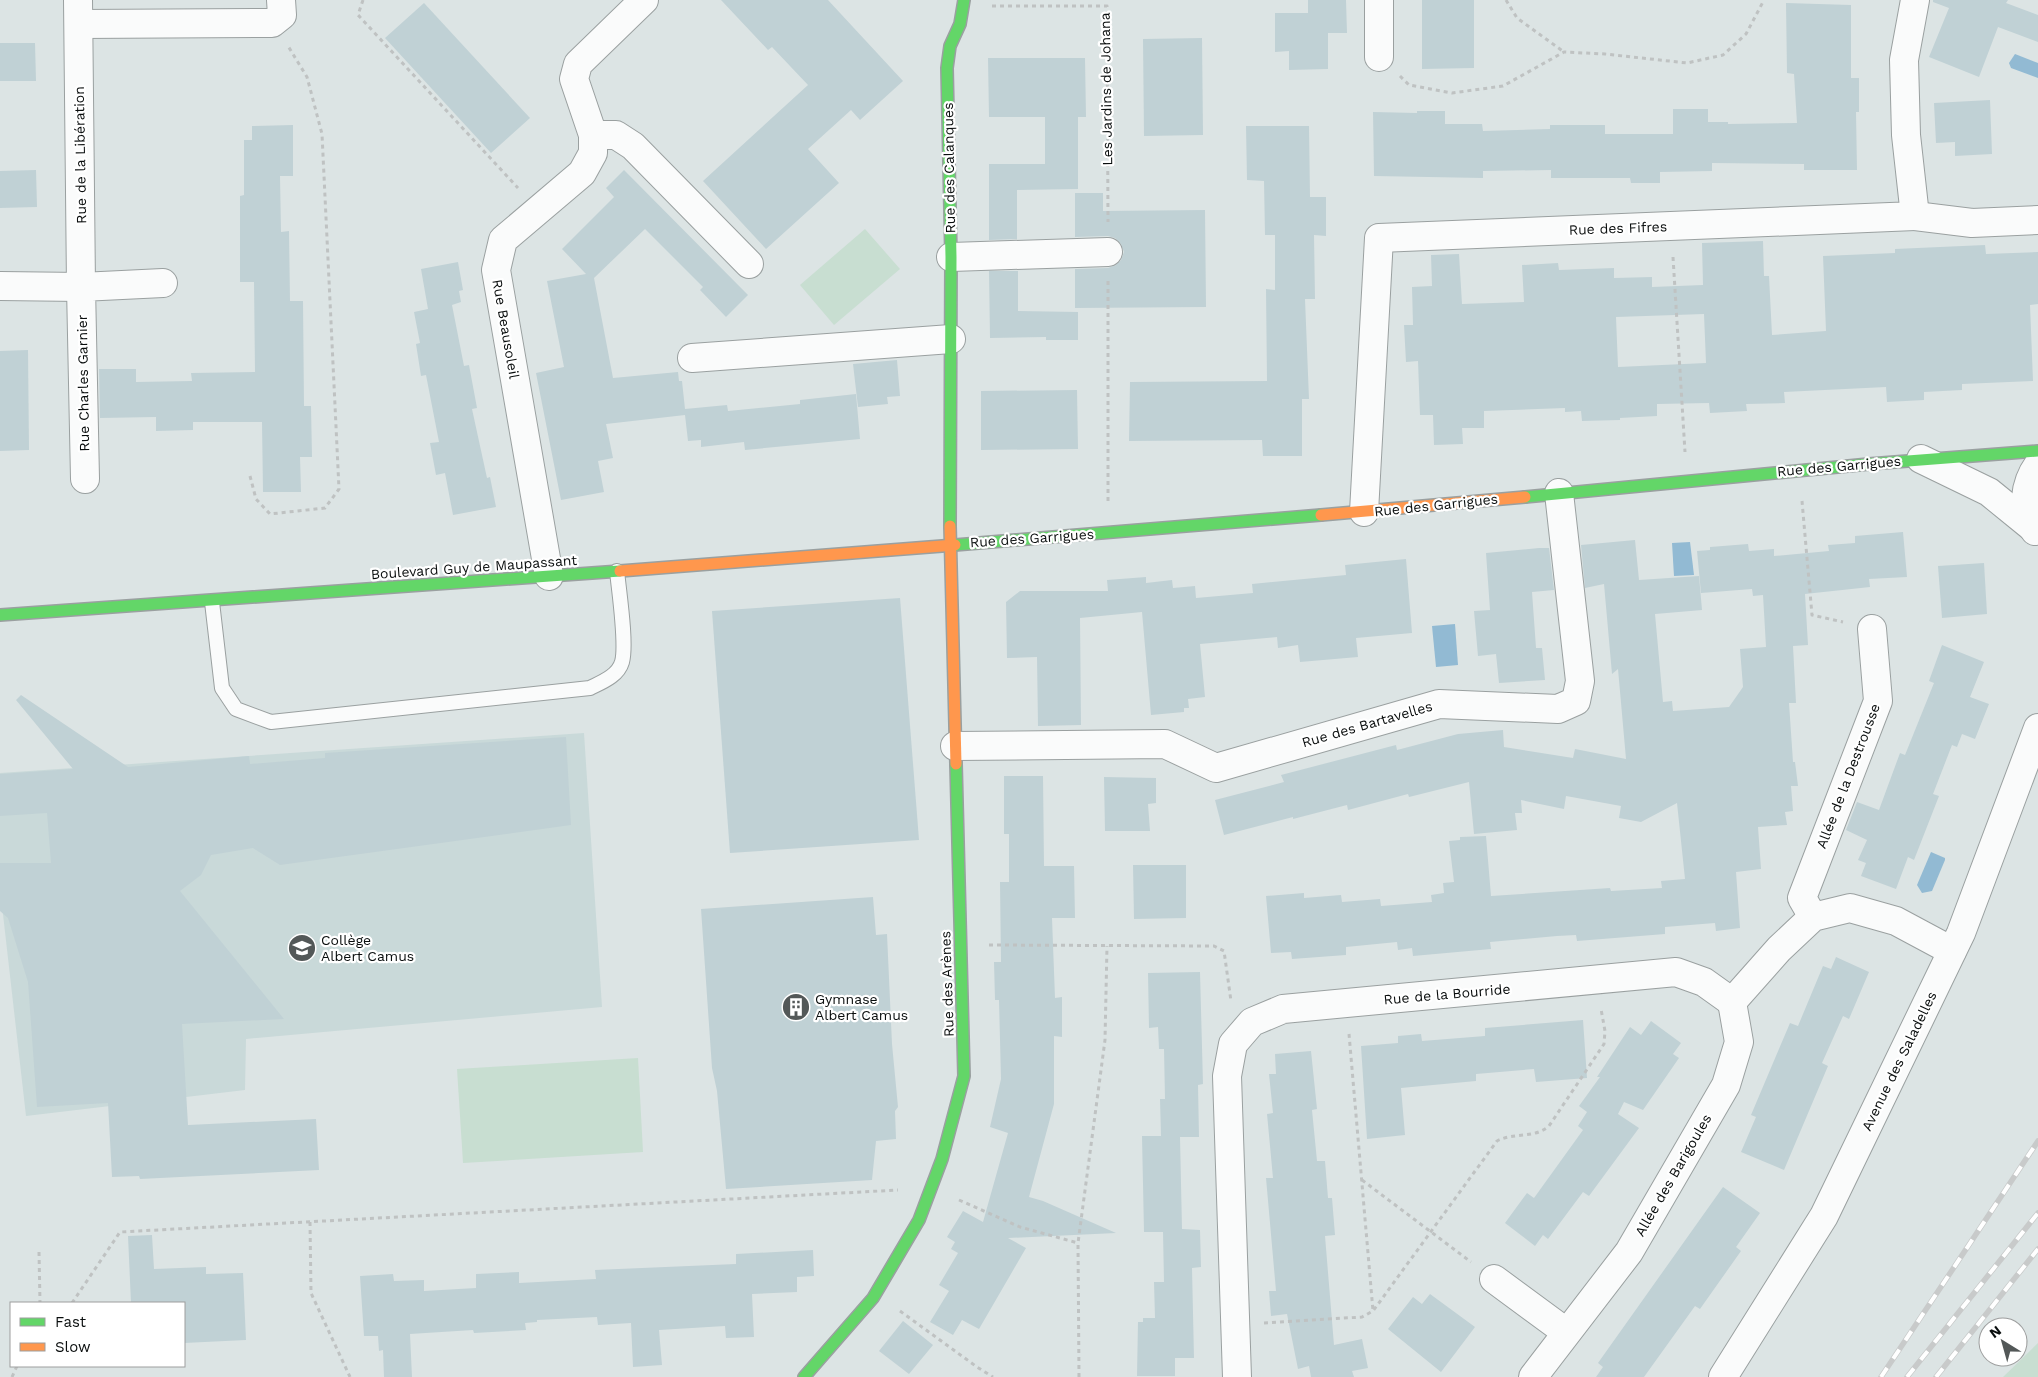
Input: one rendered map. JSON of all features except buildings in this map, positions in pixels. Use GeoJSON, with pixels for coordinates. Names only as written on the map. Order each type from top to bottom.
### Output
{"type":"FeatureCollection","features":[{"type":"Feature","properties":{"kind":"street","name":"Rue Beausoleil"},"geometry":{"type":"LineString","coordinates":[[549,576],[496,270],[504,240],[582,173],[593,153],[594,135],[574,79],[578,64],[644,0]]}},
{"type":"Feature","properties":{"kind":"street"},"geometry":{"type":"LineString","coordinates":[[1379,0],[1379,57]]}},
{"type":"Feature","properties":{"kind":"street"},"geometry":{"type":"LineString","coordinates":[[1915,0],[1904,60],[1906,135],[1915,216]]}},
{"type":"Feature","properties":{"kind":"street","name":"Rue des Calanques"},"geometry":{"type":"LineString","coordinates":[[950,545],[951,257],[947,68],[950,46],[960,24],[964,3]]}},
{"type":"Feature","properties":{"kind":"street","name":"Rue de la Libération"},"geometry":{"type":"LineString","coordinates":[[81,287],[78,12],[160,23],[277,11]]}},
{"type":"Feature","properties":{"kind":"street"},"geometry":{"type":"LineString","coordinates":[[594,135],[616,135],[633,146],[749,264]]}},
{"type":"Feature","properties":{"kind":"street","name":"Rue des Fifres"},"geometry":{"type":"LineString","coordinates":[[1364,512],[1379,238],[1915,216],[1972,223],[2038,220]]}},
{"type":"Feature","properties":{"kind":"street"},"geometry":{"type":"LineString","coordinates":[[951,257],[1108,252]]}},
{"type":"Feature","properties":{"kind":"street"},"geometry":{"type":"LineString","coordinates":[[0,286],[81,287],[163,283]]}},
{"type":"Feature","properties":{"kind":"street","name":"Rue Charles Garnier"},"geometry":{"type":"LineString","coordinates":[[81,287],[85,479]]}},
{"type":"Feature","properties":{"kind":"street"},"geometry":{"type":"LineString","coordinates":[[692,358],[951,339]]}},
{"type":"Feature","properties":{"kind":"street","name":"Rue des Garrigues"},"geometry":{"type":"LineString","coordinates":[[950,545],[1364,512],[1921,458],[2038,451]]}},
{"type":"Feature","properties":{"kind":"street","name":"Rue des Garrigues"},"geometry":{"type":"LineString","coordinates":[[1921,458],[1989,492],[2035,530]]}},
{"type":"Feature","properties":{"kind":"street"},"geometry":{"type":"LineString","coordinates":[[2035,530],[2026,510],[2026,492],[2031,475],[2038,465]]}},
{"type":"Feature","properties":{"kind":"street","name":"Rue des Bartavelles"},"geometry":{"type":"LineString","coordinates":[[955,746],[1165,744],[1216,768],[1439,704],[1558,709],[1576,701],[1580,681],[1559,493]]}},
{"type":"Feature","properties":{"kind":"street","name":"Boulevard Guy de Maupassant"},"geometry":{"type":"LineString","coordinates":[[0,615],[212,602],[950,545]]}},
{"type":"Feature","properties":{"kind":"street","name":"Rue des Arènes"},"geometry":{"type":"LineString","coordinates":[[804,1377],[873,1298],[919,1220],[942,1159],[964,1076],[950,545]]}},
{"type":"Feature","properties":{"kind":"street","name":"Allée de la Destrousse"},"geometry":{"type":"LineString","coordinates":[[1813,917],[1802,898],[1878,701],[1872,629]]}},
{"type":"Feature","properties":{"kind":"street","name":"Avenue des Saladelles"},"geometry":{"type":"LineString","coordinates":[[1723,1377],[1824,1216],[1961,933],[2038,728]]}},
{"type":"Feature","properties":{"kind":"street"},"geometry":{"type":"LineString","coordinates":[[1732,1002],[1779,949],[1813,917],[1850,908],[1896,921],[1952,951]]}},
{"type":"Feature","properties":{"kind":"street","name":"Rue de la Bourride"},"geometry":{"type":"LineString","coordinates":[[1237,1377],[1227,1076],[1233,1044],[1252,1022],[1283,1009],[1676,972],[1704,982],[1732,1002]]}},
{"type":"Feature","properties":{"kind":"street","name":"Allée des Barigoules"},"geometry":{"type":"LineString","coordinates":[[1533,1377],[1629,1252],[1726,1085],[1739,1042],[1732,1002]]}},
{"type":"Feature","properties":{"kind":"street"},"geometry":{"type":"LineString","coordinates":[[1494,1279],[1566,1332]]}},
{"type":"Feature","properties":{"kind":"lane"},"geometry":{"type":"LineString","coordinates":[[212,602],[222,688],[236,709],[271,722],[590,688],[611,677],[622,662],[623,638],[617,571]]}},
{"type":"Feature","properties":{"kind":"path"},"geometry":{"type":"LineString","coordinates":[[363,0],[358,14],[538,210]]}},
{"type":"Feature","properties":{"kind":"path"},"geometry":{"type":"LineString","coordinates":[[1506,0],[1517,18],[1564,52]]}},
{"type":"Feature","properties":{"kind":"path"},"geometry":{"type":"LineString","coordinates":[[1379,57],[1409,85],[1452,93],[1503,86],[1564,52],[1605,54],[1687,63],[1723,55],[1746,34],[1764,0]]}},
{"type":"Feature","properties":{"kind":"path","name":"Les Jardins de Johana"},"geometry":{"type":"LineString","coordinates":[[964,3],[1107,6],[1108,532]]}},
{"type":"Feature","properties":{"kind":"path"},"geometry":{"type":"LineString","coordinates":[[250,476],[256,499],[270,514],[325,508],[339,490],[322,134],[307,77],[277,11]]}},
{"type":"Feature","properties":{"kind":"path"},"geometry":{"type":"LineString","coordinates":[[1671,226],[1687,481]]}},
{"type":"Feature","properties":{"kind":"path"},"geometry":{"type":"LineString","coordinates":[[1800,470],[1812,615],[1872,629]]}},
{"type":"Feature","properties":{"kind":"path"},"geometry":{"type":"LineString","coordinates":[[961,944],[1214,946],[1224,951],[1231,1003],[1240,1016],[1252,1022]]}},
{"type":"Feature","properties":{"kind":"path"},"geometry":{"type":"LineString","coordinates":[[1079,1377],[1078,1243],[1105,1040],[1107,946]]}},
{"type":"Feature","properties":{"kind":"path"},"geometry":{"type":"LineString","coordinates":[[1236,1325],[1362,1317],[1373,1311],[1497,1141],[1506,1136],[1541,1133],[1549,1126],[1604,1044],[1597,980]]}},
{"type":"Feature","properties":{"kind":"path"},"geometry":{"type":"LineString","coordinates":[[1346,1003],[1373,1311]]}},
{"type":"Feature","properties":{"kind":"path"},"geometry":{"type":"LineString","coordinates":[[1362,1180],[1494,1279]]}},
{"type":"Feature","properties":{"kind":"path"},"geometry":{"type":"LineString","coordinates":[[73,1302],[120,1232],[931,1188],[1020,1227],[1078,1243]]}},
{"type":"Feature","properties":{"kind":"path"},"geometry":{"type":"LineString","coordinates":[[310,1222],[311,1293],[350,1377]]}},
{"type":"Feature","properties":{"kind":"path"},"geometry":{"type":"LineString","coordinates":[[39,1252],[40,1302]]}},
{"type":"Feature","properties":{"kind":"path"},"geometry":{"type":"LineString","coordinates":[[873,1298],[896,1308],[977,1367],[994,1377]]}},
{"type":"Feature","properties":{"kind":"shaded area","name":"Collège Albert Camus"},"geometry":{"type":"Polygon","coordinates":[[[584,733],[602,1007],[246,1039],[245,1090],[26,1116],[0,888],[0,773],[584,733]]]}},
{"type":"Feature","properties":{"kind":"green space"},"geometry":{"type":"Polygon","coordinates":[[[865,229],[900,269],[834,325],[800,285],[865,229]]]}},
{"type":"Feature","properties":{"kind":"green space"},"geometry":{"type":"Polygon","coordinates":[[[638,1058],[643,1152],[463,1163],[457,1069],[638,1058]]]}},
{"type":"Feature","properties":{"kind":"green space"},"geometry":{"type":"Polygon","coordinates":[[[2038,1343],[2038,1377],[2003,1377],[2013,1367],[2028,1367],[2028,1353],[2038,1343]]]}},
{"type":"Feature","properties":{"kind":"water"},"geometry":{"type":"Polygon","coordinates":[[[2015,54],[2038,63],[2038,78],[2011,68],[2009,63],[2015,54]]]}},
{"type":"Feature","properties":{"kind":"water"},"geometry":{"type":"Polygon","coordinates":[[[1690,542],[1694,575],[1674,576],[1672,543],[1690,542]]]}},
{"type":"Feature","properties":{"kind":"water"},"geometry":{"type":"Polygon","coordinates":[[[1455,624],[1458,665],[1436,667],[1432,626],[1455,624]]]}},
{"type":"Feature","properties":{"kind":"water"},"geometry":{"type":"Polygon","coordinates":[[[1931,852],[1945,858],[1945,860],[1932,891],[1922,893],[1917,885],[1931,852]]]}},
{"type":"Feature","properties":{"kind":"railway"},"geometry":{"type":"LineString","coordinates":[[1881,1377],[2038,1141]]}},
{"type":"Feature","properties":{"kind":"railway"},"geometry":{"type":"LineString","coordinates":[[1907,1377],[2038,1213]]}},
{"type":"Feature","properties":{"kind":"railway"},"geometry":{"type":"LineString","coordinates":[[1936,1377],[2038,1249]]}},
{"type":"Feature","properties":{"kind":"traffic: fast"},"geometry":{"type":"LineString","coordinates":[[950,526],[951,257],[947,68],[950,46],[960,24],[964,0]]}},
{"type":"Feature","properties":{"kind":"traffic: fast"},"geometry":{"type":"LineString","coordinates":[[1525,497],[1869,464],[2038,451]]}},
{"type":"Feature","properties":{"kind":"traffic: fast"},"geometry":{"type":"LineString","coordinates":[[955,545],[1321,515]]}},
{"type":"Feature","properties":{"kind":"traffic: fast"},"geometry":{"type":"LineString","coordinates":[[0,615],[620,571]]}},
{"type":"Feature","properties":{"kind":"traffic: fast"},"geometry":{"type":"LineString","coordinates":[[804,1377],[873,1298],[919,1220],[942,1159],[964,1076],[956,764]]}},
{"type":"Feature","properties":{"kind":"traffic: slow"},"geometry":{"type":"LineString","coordinates":[[1321,515],[1525,497]]}},
{"type":"Feature","properties":{"kind":"traffic: slow"},"geometry":{"type":"LineString","coordinates":[[950,526],[956,764]]}},
{"type":"Feature","properties":{"kind":"traffic: slow"},"geometry":{"type":"LineString","coordinates":[[620,571],[955,545]]}},
{"type":"Feature","properties":{"kind":"place","name":"Collège Albert Camus"},"geometry":{"type":"Point","coordinates":[302,948]}},
{"type":"Feature","properties":{"kind":"place","name":"Gymnase Albert Camus"},"geometry":{"type":"Point","coordinates":[796,1007]}}]}
